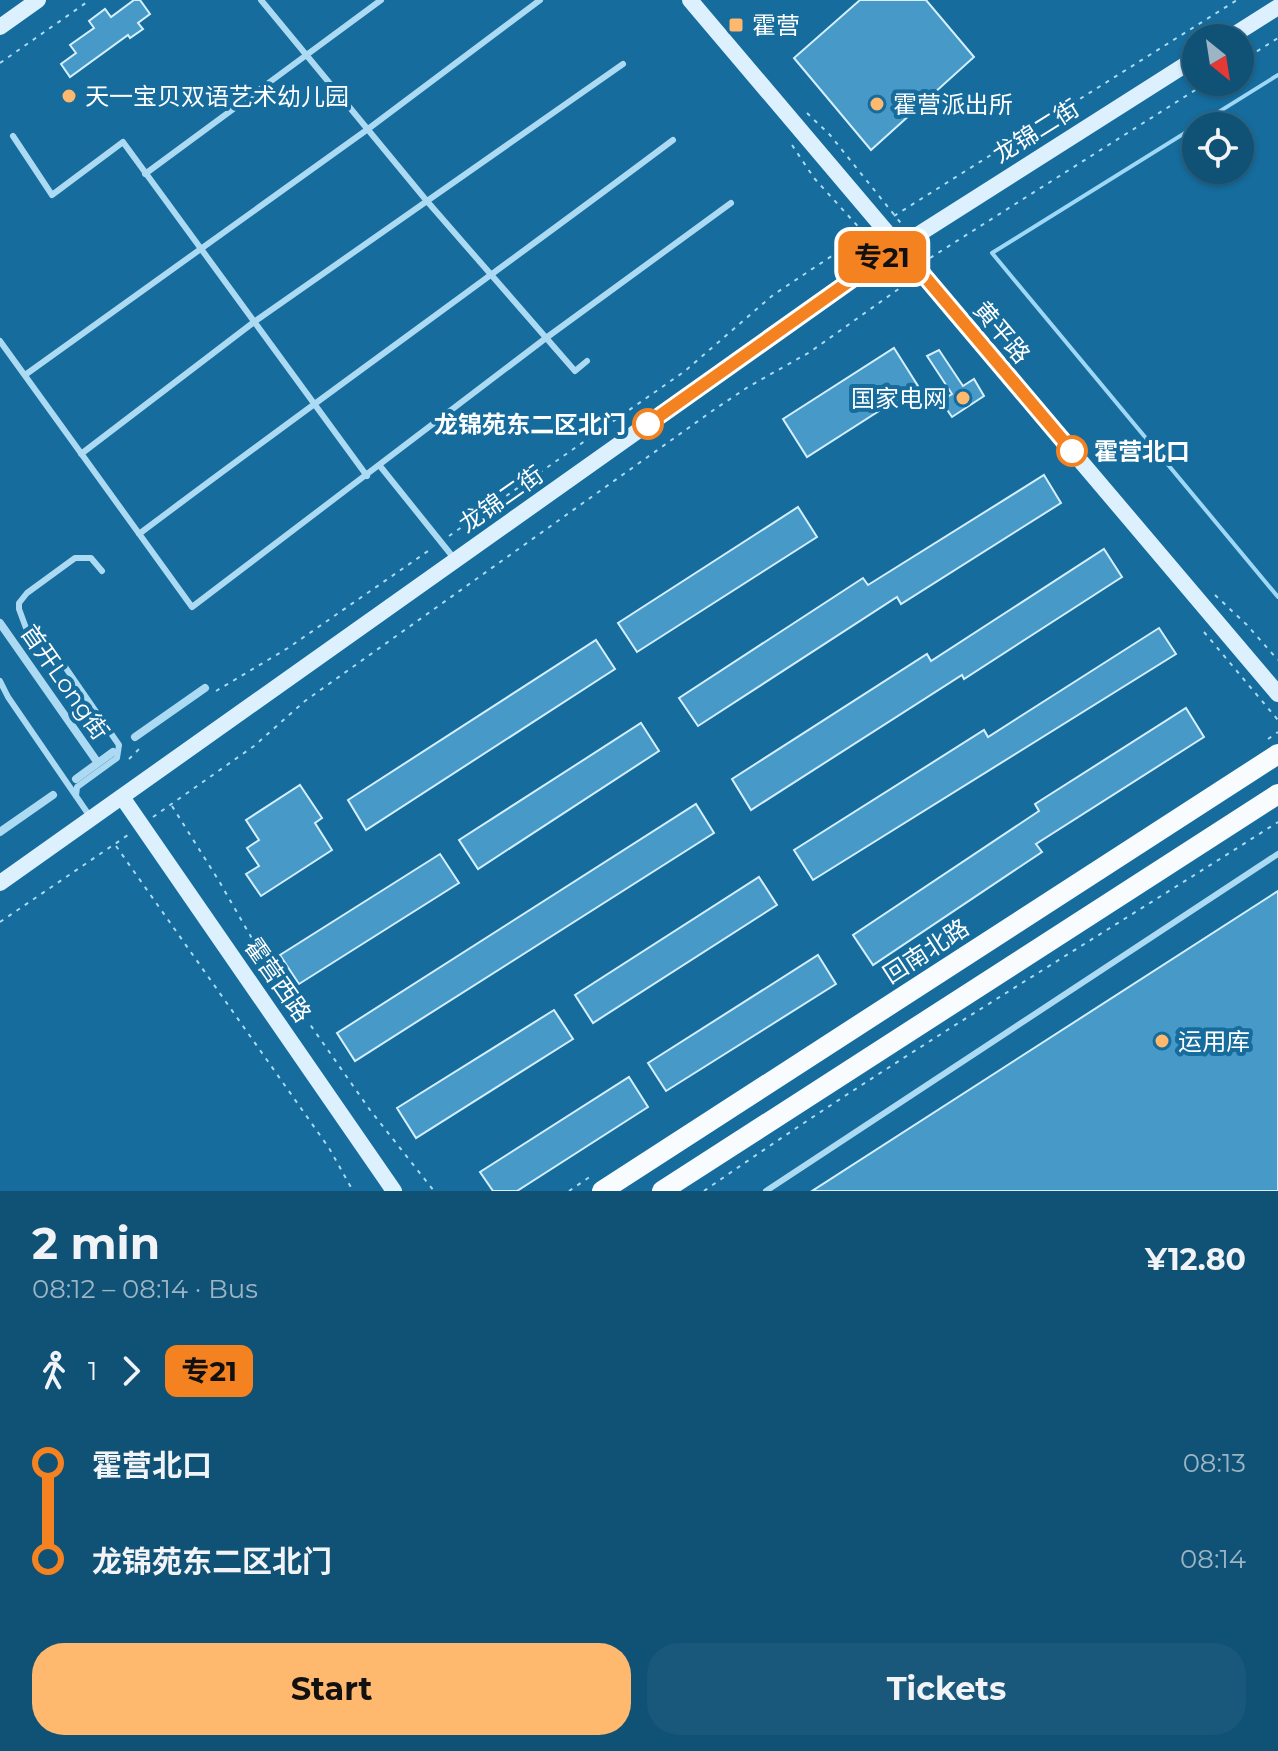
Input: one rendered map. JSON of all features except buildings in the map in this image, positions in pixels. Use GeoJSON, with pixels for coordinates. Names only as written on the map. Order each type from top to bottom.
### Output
{"type":"FeatureCollection","features":[{"type":"Feature","properties":{"kind":"main road","name":"回南北路"},"geometry":{"type":"LineString","coordinates":[[602,1191],[1272,747]]}},
{"type":"Feature","properties":{"kind":"main road"},"geometry":{"type":"LineString","coordinates":[[662,1191],[1278,794]]}},
{"type":"Feature","properties":{"kind":"street"},"geometry":{"type":"LineString","coordinates":[[0,27],[38,0]]}},
{"type":"Feature","properties":{"kind":"street","name":"黄平路"},"geometry":{"type":"LineString","coordinates":[[690,0],[1278,694]]}},
{"type":"Feature","properties":{"kind":"street"},"geometry":{"type":"LineString","coordinates":[[1251,24],[1278,7]]}},
{"type":"Feature","properties":{"kind":"street","name":"龙锦二街"},"geometry":{"type":"LineString","coordinates":[[0,883],[899,246],[1182,67]]}},
{"type":"Feature","properties":{"kind":"street","name":"首开Long街"},"geometry":{"type":"LineString","coordinates":[[0,623],[98,763]]}},
{"type":"Feature","properties":{"kind":"street","name":"首开Long街"},"geometry":{"type":"LineString","coordinates":[[135,737],[207,692]]}},
{"type":"Feature","properties":{"kind":"street","name":"首开Long街"},"geometry":{"type":"LineString","coordinates":[[76,779],[113,752]]}},
{"type":"Feature","properties":{"kind":"street"},"geometry":{"type":"LineString","coordinates":[[0,832],[53,795]]}},
{"type":"Feature","properties":{"kind":"street","name":"霍营西路"},"geometry":{"type":"LineString","coordinates":[[122,797],[394,1191]]}},
{"type":"Feature","properties":{"kind":"lane"},"geometry":{"type":"LineString","coordinates":[[261,0],[426,200],[575,371],[587,361]]}},
{"type":"Feature","properties":{"kind":"lane"},"geometry":{"type":"LineString","coordinates":[[145,174],[381,0]]}},
{"type":"Feature","properties":{"kind":"lane"},"geometry":{"type":"LineString","coordinates":[[25,375],[368,129],[540,0]]}},
{"type":"Feature","properties":{"kind":"lane"},"geometry":{"type":"LineString","coordinates":[[81,454],[254,322],[623,64]]}},
{"type":"Feature","properties":{"kind":"lane"},"geometry":{"type":"LineString","coordinates":[[13,136],[52,195],[123,142],[367,476]]}},
{"type":"Feature","properties":{"kind":"lane"},"geometry":{"type":"LineString","coordinates":[[139,534],[673,140]]}},
{"type":"Feature","properties":{"kind":"lane"},"geometry":{"type":"LineString","coordinates":[[0,341],[192,607],[546,338],[731,203]]}},
{"type":"Feature","properties":{"kind":"lane"},"geometry":{"type":"LineString","coordinates":[[380,466],[456,560]]}},
{"type":"Feature","properties":{"kind":"lane"},"geometry":{"type":"LineString","coordinates":[[76,796],[77,787],[117,758],[119,745],[61,661],[26,628],[19,603],[27,593],[75,558],[91,558],[102,571]]}},
{"type":"Feature","properties":{"kind":"lane"},"geometry":{"type":"LineString","coordinates":[[0,681],[92,818]]}},
{"type":"Feature","properties":{"kind":"lane"},"geometry":{"type":"LineString","coordinates":[[766,1191],[1278,854]]}},
{"type":"Feature","properties":{"kind":"path"},"geometry":{"type":"LineString","coordinates":[[0,63],[90,0]]}},
{"type":"Feature","properties":{"kind":"path"},"geometry":{"type":"LineString","coordinates":[[916,202],[1237,0]]}},
{"type":"Feature","properties":{"kind":"path"},"geometry":{"type":"LineString","coordinates":[[1254,53],[1278,38]]}},
{"type":"Feature","properties":{"kind":"path"},"geometry":{"type":"LineString","coordinates":[[943,249],[1186,96]]}},
{"type":"Feature","properties":{"kind":"path"},"geometry":{"type":"LineString","coordinates":[[207,692],[288,648],[441,542],[685,371],[773,295],[849,244]]}},
{"type":"Feature","properties":{"kind":"path"},"geometry":{"type":"LineString","coordinates":[[434,1191],[370,1110],[262,956],[173,803],[254,746],[305,701],[702,418],[748,387],[810,352],[891,296]]}},
{"type":"Feature","properties":{"kind":"path"},"geometry":{"type":"LineString","coordinates":[[1270,711],[1278,720]]}},
{"type":"Feature","properties":{"kind":"path"},"geometry":{"type":"LineString","coordinates":[[1272,747],[1278,732]]}},
{"type":"Feature","properties":{"kind":"path"},"geometry":{"type":"LineString","coordinates":[[130,758],[143,746]]}},
{"type":"Feature","properties":{"kind":"path"},"geometry":{"type":"LineString","coordinates":[[704,1191],[1054,961],[1278,822]]}},
{"type":"Feature","properties":{"kind":"path"},"geometry":{"type":"LineString","coordinates":[[114,844],[312,1124],[342,1168],[353,1191]]}},
{"type":"Feature","properties":{"kind":"path"},"geometry":{"type":"LineString","coordinates":[[0,922],[105,851]]}},
{"type":"Feature","properties":{"kind":"waterway"},"geometry":{"type":"LineString","coordinates":[[1278,75],[992,253],[1278,597]]}},
{"type":"Feature","properties":{"kind":"bus line","name":"专21"},"geometry":{"type":"LineString","coordinates":[[648,424],[899,246],[1072,451]]}},
{"type":"Feature","properties":{"kind":"place","name":"霍营"},"geometry":{"type":"Point","coordinates":[736,25]}},
{"type":"Feature","properties":{"kind":"place","name":"天一宝贝双语艺术幼儿园"},"geometry":{"type":"Point","coordinates":[69,96]}},
{"type":"Feature","properties":{"kind":"place","name":"霍营派出所"},"geometry":{"type":"Point","coordinates":[877,104]}},
{"type":"Feature","properties":{"kind":"place","name":"国家电网"},"geometry":{"type":"Point","coordinates":[963,398]}},
{"type":"Feature","properties":{"kind":"place","name":"龙锦苑东二区北门"},"geometry":{"type":"Point","coordinates":[648,424]}},
{"type":"Feature","properties":{"kind":"place","name":"霍营北口"},"geometry":{"type":"Point","coordinates":[1072,451]}},
{"type":"Feature","properties":{"kind":"place","name":"运用库"},"geometry":{"type":"Point","coordinates":[1162,1041]}}]}
